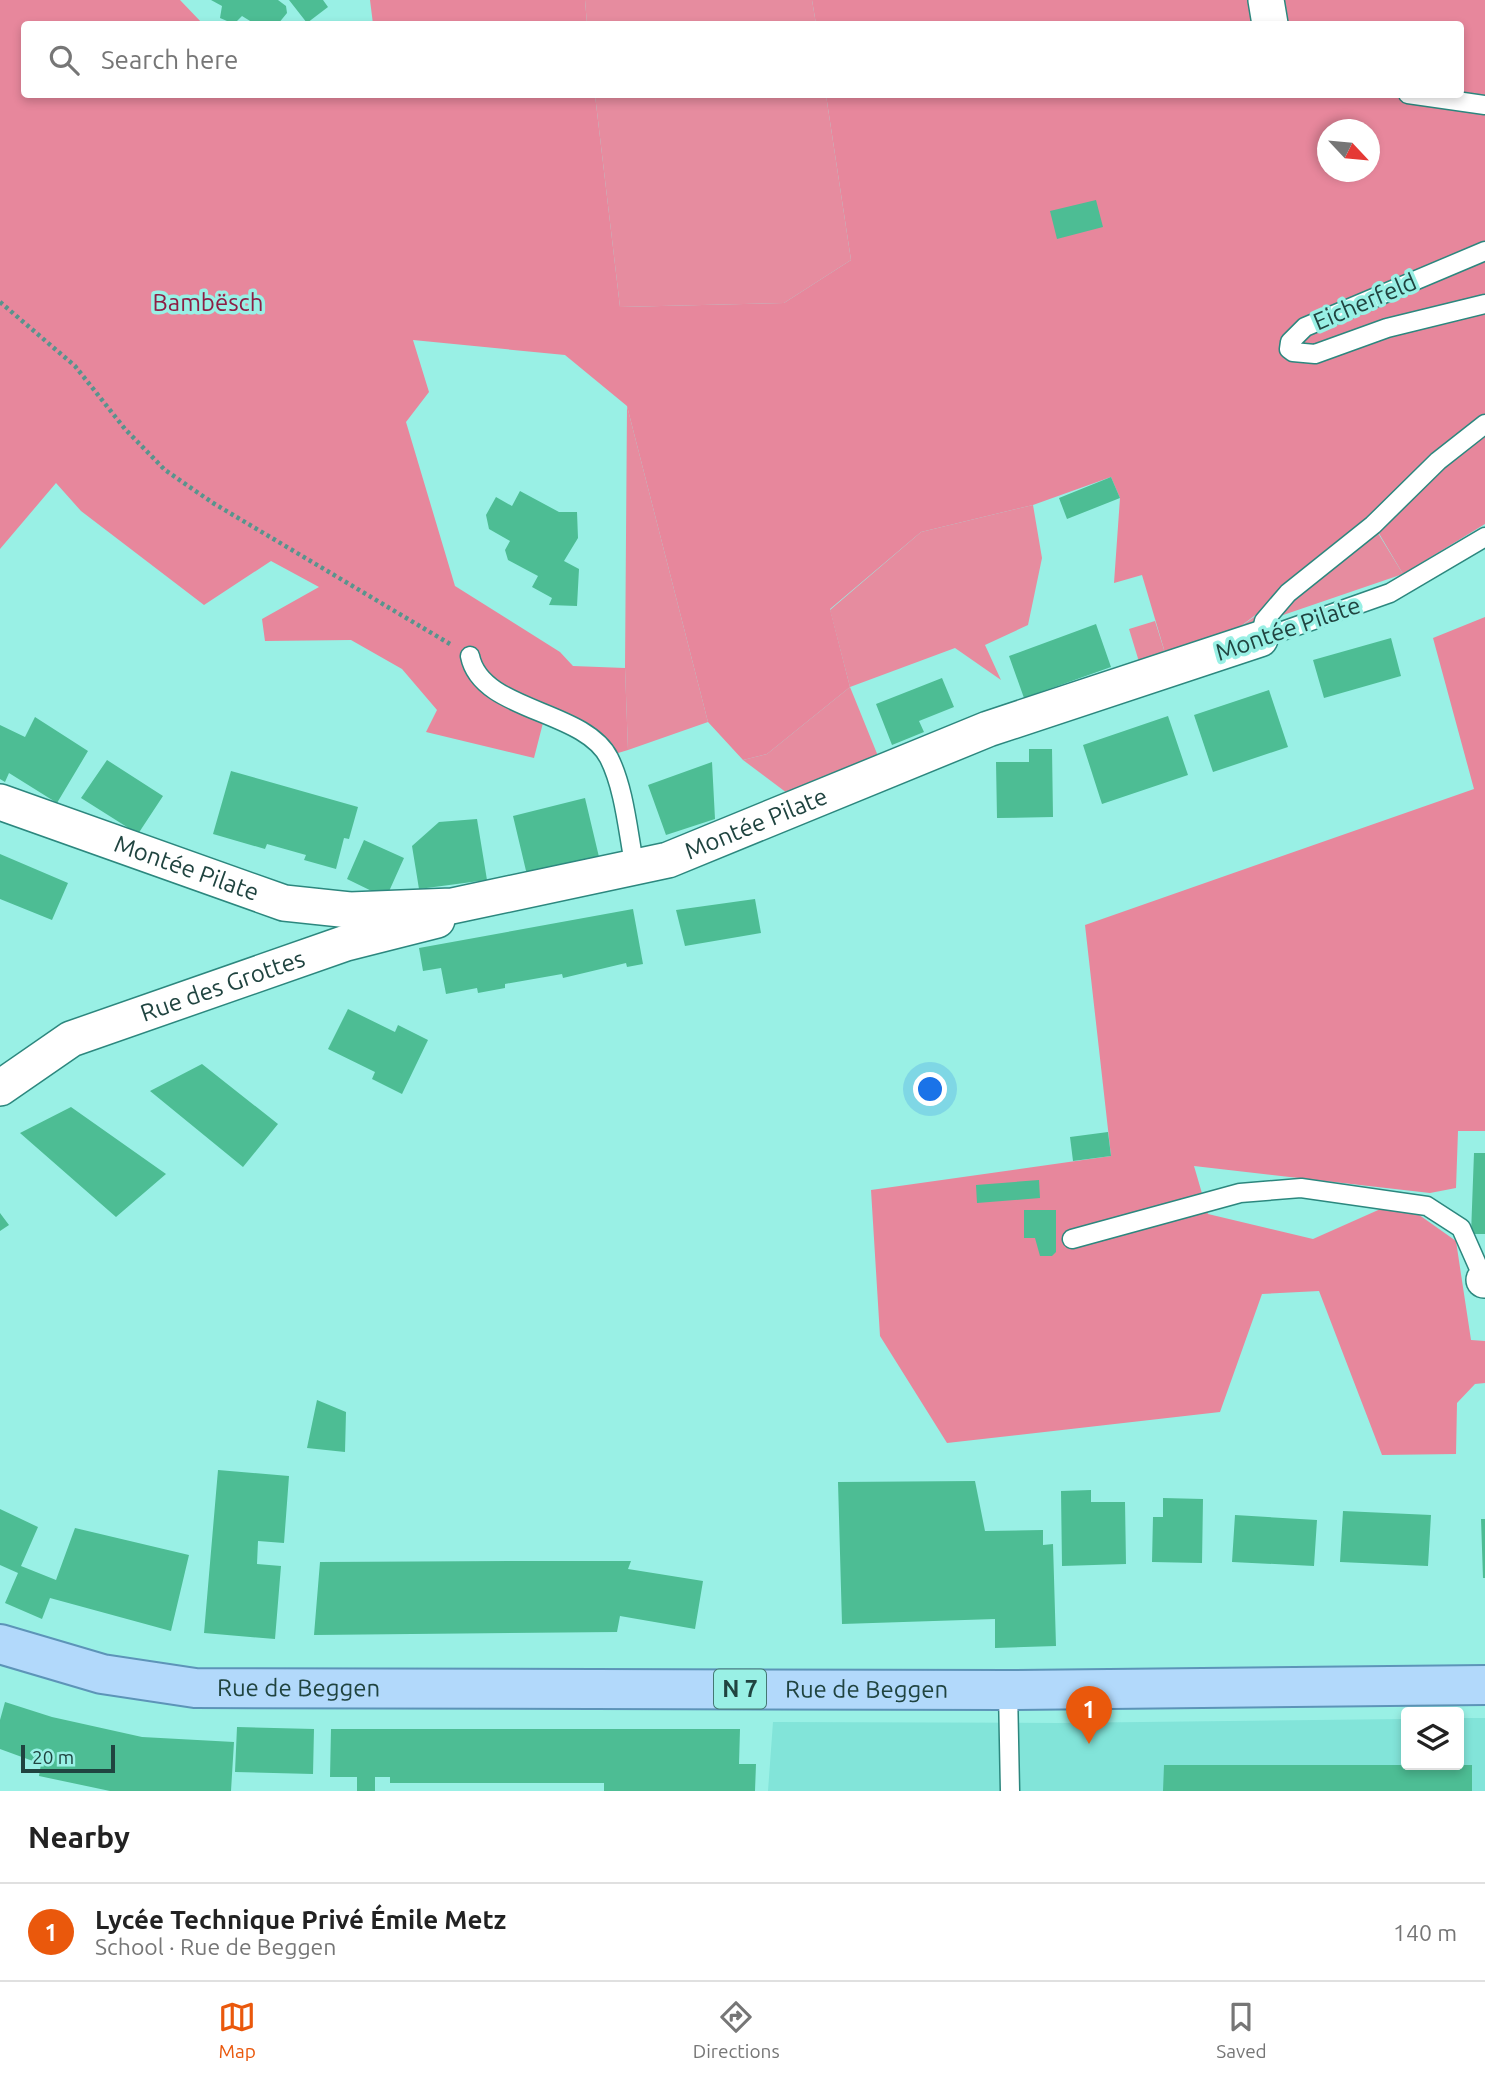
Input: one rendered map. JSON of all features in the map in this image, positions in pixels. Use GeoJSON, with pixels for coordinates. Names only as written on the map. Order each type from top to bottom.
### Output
{"type":"FeatureCollection","features":[{"type":"Feature","properties":{"kind":"main road","name":"Rue de Beggen"},"geometry":{"type":"LineString","coordinates":[[0,1644],[102,1674],[195,1688],[1008,1690],[1485,1685]]}},
{"type":"Feature","properties":{"kind":"street"},"geometry":{"type":"LineString","coordinates":[[1266,0],[1270,21]]}},
{"type":"Feature","properties":{"kind":"street","name":"Montée Pilate"},"geometry":{"type":"LineString","coordinates":[[0,802],[284,903],[350,910],[452,906],[668,860],[988,729],[1260,639]]}},
{"type":"Feature","properties":{"kind":"street","name":"Rue des Grottes"},"geometry":{"type":"LineString","coordinates":[[0,1088],[71,1039],[346,943],[422,926],[439,919],[452,906]]}},
{"type":"Feature","properties":{"kind":"lane"},"geometry":{"type":"LineString","coordinates":[[1436,98],[1485,105]]}},
{"type":"Feature","properties":{"kind":"lane","name":"Eicherfeld"},"geometry":{"type":"LineString","coordinates":[[1485,251],[1306,327],[1290,342],[1289,349],[1293,352],[1315,354],[1387,328],[1485,304]]}},
{"type":"Feature","properties":{"kind":"lane"},"geometry":{"type":"LineString","coordinates":[[1260,639],[1264,621],[1287,593],[1373,525],[1438,461],[1485,424]]}},
{"type":"Feature","properties":{"kind":"lane","name":"Montée Pilate"},"geometry":{"type":"LineString","coordinates":[[1260,639],[1390,593],[1485,537]]}},
{"type":"Feature","properties":{"kind":"lane"},"geometry":{"type":"LineString","coordinates":[[470,656],[473,670],[488,686],[588,736],[608,756],[617,783],[635,868]]}},
{"type":"Feature","properties":{"kind":"lane"},"geometry":{"type":"LineString","coordinates":[[1072,1238],[1240,1193],[1301,1188],[1427,1206],[1461,1228],[1484,1280]]}},
{"type":"Feature","properties":{"kind":"lane"},"geometry":{"type":"LineString","coordinates":[[1008,1690],[1010,1791]]}},
{"type":"Feature","properties":{"kind":"path"},"geometry":{"type":"LineString","coordinates":[[0,302],[75,366],[125,429],[165,470],[213,503],[470,656]]}},
{"type":"Feature","properties":{"kind":"shaded area"},"geometry":{"type":"Polygon","coordinates":[[[585,0],[812,0],[816,21],[587,21],[585,0]]]}},
{"type":"Feature","properties":{"kind":"shaded area"},"geometry":{"type":"Polygon","coordinates":[[[595,98],[826,98],[851,260],[784,303],[620,307],[595,98]]]}},
{"type":"Feature","properties":{"kind":"shaded area"},"geometry":{"type":"Polygon","coordinates":[[[627,406],[708,722],[628,750],[625,668],[627,406]]]}},
{"type":"Feature","properties":{"kind":"shaded area"},"geometry":{"type":"Polygon","coordinates":[[[1033,505],[1042,558],[1028,625],[985,645],[1001,680],[955,648],[850,687],[830,610],[921,532],[1033,505]]]}},
{"type":"Feature","properties":{"kind":"shaded area"},"geometry":{"type":"Polygon","coordinates":[[[1373,525],[1403,574],[1233,632],[1288,593],[1373,525]]]}},
{"type":"Feature","properties":{"kind":"shaded area"},"geometry":{"type":"Polygon","coordinates":[[[1155,621],[1166,656],[1140,665],[1129,629],[1155,621]]]}},
{"type":"Feature","properties":{"kind":"shaded area"},"geometry":{"type":"Polygon","coordinates":[[[850,687],[880,761],[791,796],[743,760],[767,754],[850,687]]]}},
{"type":"Feature","properties":{"kind":"shaded area"},"geometry":{"type":"Polygon","coordinates":[[[1464,1718],[1485,1718],[1485,1791],[768,1791],[773,1722],[1057,1723],[1401,1719],[1401,1770],[1464,1770],[1464,1718]]]}},
{"type":"Feature","properties":{"kind":"green space","name":"Bambësch"},"geometry":{"type":"Polygon","coordinates":[[[0,0],[180,0],[200,21],[21,21],[21,98],[595,98],[620,307],[784,303],[851,260],[826,98],[1464,98],[1464,21],[816,21],[812,0],[1485,0],[1485,524],[1403,574],[1374,525],[1233,632],[1166,656],[1142,575],[1114,583],[1120,498],[1111,477],[1033,505],[921,532],[830,609],[850,687],[767,754],[743,760],[708,722],[627,406],[565,355],[413,340],[429,392],[406,422],[455,586],[560,652],[573,666],[625,668],[628,750],[608,756],[545,715],[534,758],[426,732],[437,710],[402,669],[351,640],[265,641],[262,619],[319,587],[271,561],[204,605],[81,511],[56,483],[0,549],[0,0]]]}},
{"type":"Feature","properties":{"kind":"green space"},"geometry":{"type":"Polygon","coordinates":[[[370,0],[585,0],[587,21],[373,21],[370,0]]]}},
{"type":"Feature","properties":{"kind":"green space"},"geometry":{"type":"Polygon","coordinates":[[[1485,617],[1485,1131],[1458,1131],[1456,1188],[1430,1193],[1194,1166],[1208,1214],[1313,1239],[1385,1207],[1415,1212],[1456,1241],[1471,1340],[1485,1341],[1485,1383],[1475,1384],[1457,1403],[1456,1454],[1382,1455],[1319,1291],[1262,1294],[1220,1412],[947,1443],[880,1336],[871,1190],[1111,1156],[1085,925],[1474,789],[1433,638],[1485,617]]]}},
{"type":"Feature","properties":{"kind":"building"},"geometry":{"type":"Polygon","coordinates":[[[211,0],[278,0],[286,6],[287,13],[280,21],[250,21],[242,16],[237,21],[227,21],[220,18],[222,6],[211,0]]]}},
{"type":"Feature","properties":{"kind":"building"},"geometry":{"type":"Polygon","coordinates":[[[289,0],[323,0],[328,7],[310,21],[305,21],[289,0]]]}},
{"type":"Feature","properties":{"kind":"building"},"geometry":{"type":"Polygon","coordinates":[[[1096,200],[1103,227],[1057,239],[1050,211],[1096,200]]]}},
{"type":"Feature","properties":{"kind":"building"},"geometry":{"type":"Polygon","coordinates":[[[1111,477],[1120,498],[1067,519],[1059,498],[1111,477]]]}},
{"type":"Feature","properties":{"kind":"building"},"geometry":{"type":"Polygon","coordinates":[[[520,491],[559,512],[577,512],[578,538],[564,561],[579,569],[577,606],[549,605],[552,598],[532,587],[538,576],[508,560],[505,550],[510,541],[489,529],[486,515],[496,497],[512,506],[520,491]]]}},
{"type":"Feature","properties":{"kind":"building"},"geometry":{"type":"Polygon","coordinates":[[[1096,624],[1111,667],[1024,698],[1009,656],[1096,624]]]}},
{"type":"Feature","properties":{"kind":"building"},"geometry":{"type":"Polygon","coordinates":[[[1391,638],[1401,676],[1324,698],[1313,660],[1391,638]]]}},
{"type":"Feature","properties":{"kind":"building"},"geometry":{"type":"Polygon","coordinates":[[[942,678],[954,707],[919,721],[924,732],[892,745],[876,704],[942,678]]]}},
{"type":"Feature","properties":{"kind":"building"},"geometry":{"type":"Polygon","coordinates":[[[1269,690],[1288,747],[1213,772],[1194,715],[1269,690]]]}},
{"type":"Feature","properties":{"kind":"building"},"geometry":{"type":"Polygon","coordinates":[[[1168,716],[1188,775],[1102,804],[1083,745],[1168,716]]]}},
{"type":"Feature","properties":{"kind":"building"},"geometry":{"type":"Polygon","coordinates":[[[35,717],[88,751],[57,803],[9,773],[5,782],[0,779],[0,725],[25,737],[35,717]]]}},
{"type":"Feature","properties":{"kind":"building"},"geometry":{"type":"Polygon","coordinates":[[[1029,749],[1052,749],[1053,817],[997,818],[996,762],[1029,762],[1029,749]]]}},
{"type":"Feature","properties":{"kind":"building"},"geometry":{"type":"Polygon","coordinates":[[[107,760],[163,796],[138,834],[81,798],[107,760]]]}},
{"type":"Feature","properties":{"kind":"building"},"geometry":{"type":"Polygon","coordinates":[[[712,762],[715,819],[666,835],[648,785],[712,762]]]}},
{"type":"Feature","properties":{"kind":"building"},"geometry":{"type":"Polygon","coordinates":[[[231,771],[358,807],[349,839],[344,838],[336,869],[304,860],[306,855],[267,844],[265,849],[213,834],[231,771]]]}},
{"type":"Feature","properties":{"kind":"building"},"geometry":{"type":"Polygon","coordinates":[[[585,798],[599,857],[527,875],[513,816],[585,798]]]}},
{"type":"Feature","properties":{"kind":"building"},"geometry":{"type":"Polygon","coordinates":[[[477,819],[487,880],[419,889],[412,846],[439,822],[477,819]]]}},
{"type":"Feature","properties":{"kind":"building"},"geometry":{"type":"Polygon","coordinates":[[[364,840],[404,858],[386,898],[347,879],[364,840]]]}},
{"type":"Feature","properties":{"kind":"building"},"geometry":{"type":"Polygon","coordinates":[[[0,854],[68,883],[52,920],[0,899],[0,854]]]}},
{"type":"Feature","properties":{"kind":"building"},"geometry":{"type":"Polygon","coordinates":[[[755,899],[761,933],[685,946],[676,910],[755,899]]]}},
{"type":"Feature","properties":{"kind":"building"},"geometry":{"type":"Polygon","coordinates":[[[633,909],[643,964],[627,967],[626,963],[563,978],[562,974],[505,984],[505,988],[478,993],[477,988],[446,994],[441,968],[423,971],[419,948],[633,909]]]}},
{"type":"Feature","properties":{"kind":"building"},"geometry":{"type":"Polygon","coordinates":[[[348,1009],[395,1032],[398,1025],[428,1040],[402,1094],[372,1079],[375,1072],[328,1049],[348,1009]]]}},
{"type":"Feature","properties":{"kind":"building"},"geometry":{"type":"Polygon","coordinates":[[[202,1064],[278,1124],[243,1167],[150,1091],[202,1064]]]}},
{"type":"Feature","properties":{"kind":"building"},"geometry":{"type":"Polygon","coordinates":[[[71,1107],[166,1174],[116,1217],[20,1133],[71,1107]]]}},
{"type":"Feature","properties":{"kind":"building"},"geometry":{"type":"Polygon","coordinates":[[[1108,1132],[1111,1156],[1073,1161],[1070,1137],[1108,1132]]]}},
{"type":"Feature","properties":{"kind":"building"},"geometry":{"type":"Polygon","coordinates":[[[1474,1153],[1485,1153],[1485,1234],[1471,1234],[1474,1153]]]}},
{"type":"Feature","properties":{"kind":"building"},"geometry":{"type":"Polygon","coordinates":[[[1039,1180],[1040,1198],[977,1203],[976,1185],[1039,1180]]]}},
{"type":"Feature","properties":{"kind":"building"},"geometry":{"type":"Polygon","coordinates":[[[1024,1210],[1056,1210],[1056,1252],[1052,1256],[1040,1256],[1035,1238],[1024,1238],[1024,1210]]]}},
{"type":"Feature","properties":{"kind":"building"},"geometry":{"type":"Polygon","coordinates":[[[0,1213],[9,1225],[0,1231],[0,1213]]]}},
{"type":"Feature","properties":{"kind":"building"},"geometry":{"type":"Polygon","coordinates":[[[317,1400],[346,1412],[345,1452],[307,1448],[317,1400]]]}},
{"type":"Feature","properties":{"kind":"building"},"geometry":{"type":"Polygon","coordinates":[[[218,1470],[289,1476],[284,1543],[258,1541],[257,1564],[281,1566],[275,1639],[204,1633],[218,1470]]]}},
{"type":"Feature","properties":{"kind":"building"},"geometry":{"type":"Polygon","coordinates":[[[975,1481],[985,1531],[1043,1530],[1043,1545],[1053,1544],[1056,1646],[995,1648],[995,1619],[842,1624],[838,1482],[975,1481]]]}},
{"type":"Feature","properties":{"kind":"building"},"geometry":{"type":"Polygon","coordinates":[[[1091,1490],[1091,1502],[1125,1502],[1126,1564],[1062,1566],[1061,1491],[1091,1490]]]}},
{"type":"Feature","properties":{"kind":"building"},"geometry":{"type":"Polygon","coordinates":[[[1163,1498],[1203,1499],[1202,1563],[1152,1562],[1153,1517],[1163,1517],[1163,1498]]]}},
{"type":"Feature","properties":{"kind":"building"},"geometry":{"type":"Polygon","coordinates":[[[0,1509],[38,1527],[21,1566],[56,1580],[75,1528],[189,1555],[171,1631],[50,1598],[42,1619],[5,1603],[18,1573],[0,1565],[0,1509]]]}},
{"type":"Feature","properties":{"kind":"building"},"geometry":{"type":"Polygon","coordinates":[[[1343,1511],[1431,1515],[1428,1566],[1340,1562],[1343,1511]]]}},
{"type":"Feature","properties":{"kind":"building"},"geometry":{"type":"Polygon","coordinates":[[[1235,1515],[1317,1520],[1314,1566],[1232,1562],[1235,1515]]]}},
{"type":"Feature","properties":{"kind":"building"},"geometry":{"type":"Polygon","coordinates":[[[1481,1519],[1485,1519],[1485,1578],[1483,1578],[1481,1519]]]}},
{"type":"Feature","properties":{"kind":"building"},"geometry":{"type":"Polygon","coordinates":[[[631,1561],[628,1569],[703,1581],[695,1629],[620,1616],[617,1632],[314,1635],[320,1562],[631,1561]]]}},
{"type":"Feature","properties":{"kind":"building"},"geometry":{"type":"Polygon","coordinates":[[[5,1702],[52,1717],[142,1737],[234,1742],[231,1791],[110,1791],[39,1776],[41,1764],[0,1749],[0,1720],[5,1702]]]}},
{"type":"Feature","properties":{"kind":"building"},"geometry":{"type":"Polygon","coordinates":[[[237,1727],[314,1729],[313,1774],[235,1772],[237,1727]]]}},
{"type":"Feature","properties":{"kind":"building"},"geometry":{"type":"Polygon","coordinates":[[[331,1729],[740,1729],[739,1764],[756,1764],[755,1791],[604,1791],[604,1783],[390,1783],[390,1777],[375,1777],[375,1791],[357,1791],[357,1777],[330,1777],[331,1729]]]}},
{"type":"Feature","properties":{"kind":"building"},"geometry":{"type":"Polygon","coordinates":[[[1164,1765],[1401,1765],[1401,1770],[1464,1770],[1464,1765],[1472,1765],[1472,1791],[1163,1791],[1164,1765]]]}},
{"type":"Feature","properties":{"kind":"place","name":"Lycée Technique Privé Émile Metz"},"geometry":{"type":"Point","coordinates":[1089,1744]}}]}
